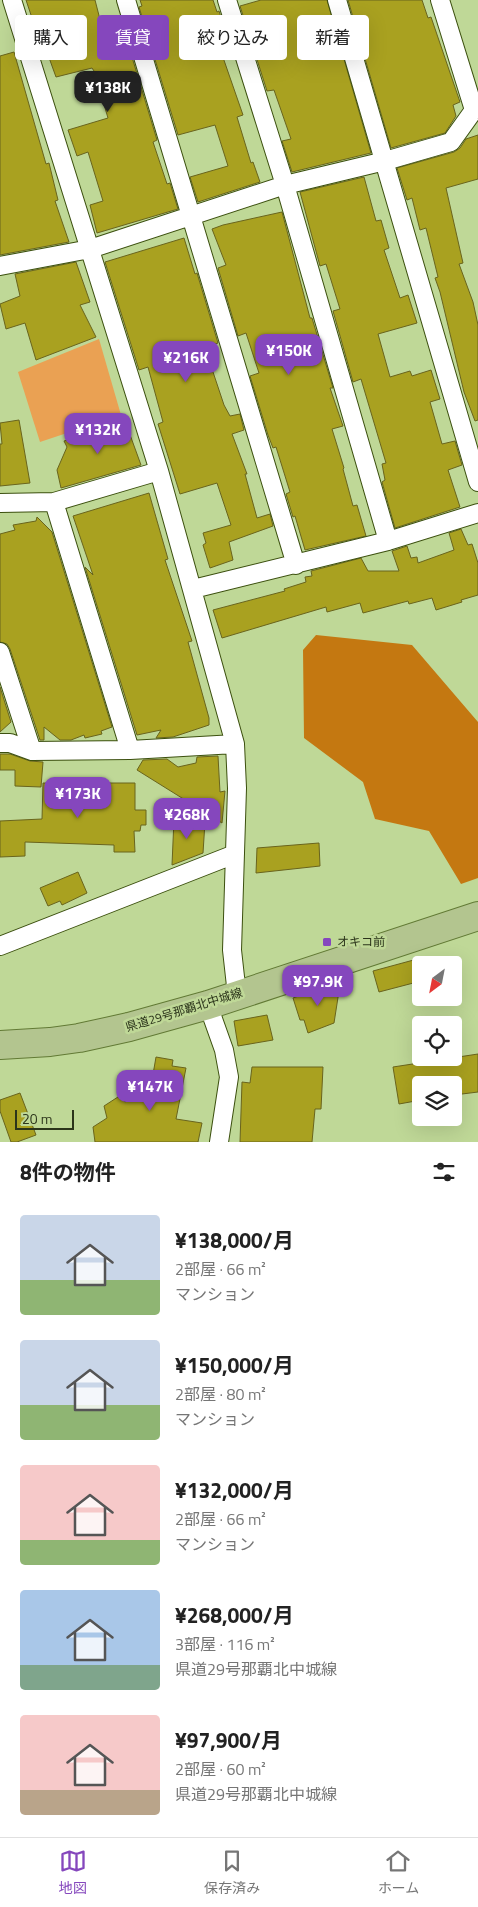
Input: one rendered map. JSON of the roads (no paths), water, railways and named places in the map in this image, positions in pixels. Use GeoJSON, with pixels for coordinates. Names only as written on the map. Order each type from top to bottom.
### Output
{"type":"FeatureCollection","features":[{"type":"Feature","properties":{"kind":"main road","name":"県道29号那覇北中城線"},"geometry":{"type":"LineString","coordinates":[[0,1045],[50,1042],[104,1034],[208,1005],[478,916]]}},
{"type":"Feature","properties":{"kind":"street"},"geometry":{"type":"LineString","coordinates":[[12,0],[158,471],[193,589],[235,744],[237,788],[232,950],[237,995]]}},
{"type":"Feature","properties":{"kind":"street"},"geometry":{"type":"LineString","coordinates":[[126,0],[296,565]]}},
{"type":"Feature","properties":{"kind":"street"},"geometry":{"type":"LineString","coordinates":[[227,0],[285,185],[388,541]]}},
{"type":"Feature","properties":{"kind":"street"},"geometry":{"type":"LineString","coordinates":[[337,0],[478,482]]}},
{"type":"Feature","properties":{"kind":"street"},"geometry":{"type":"LineString","coordinates":[[0,266],[90,249],[285,185],[385,161],[451,142],[476,110],[440,0]]}},
{"type":"Feature","properties":{"kind":"street"},"geometry":{"type":"LineString","coordinates":[[0,503],[54,502],[158,471]]}},
{"type":"Feature","properties":{"kind":"street"},"geometry":{"type":"LineString","coordinates":[[54,502],[130,750]]}},
{"type":"Feature","properties":{"kind":"street"},"geometry":{"type":"LineString","coordinates":[[193,589],[388,541],[478,513]]}},
{"type":"Feature","properties":{"kind":"street"},"geometry":{"type":"LineString","coordinates":[[0,652],[32,751]]}},
{"type":"Feature","properties":{"kind":"street"},"geometry":{"type":"LineString","coordinates":[[0,743],[10,743],[32,751],[130,750],[235,744]]}},
{"type":"Feature","properties":{"kind":"street"},"geometry":{"type":"LineString","coordinates":[[0,946],[235,854]]}},
{"type":"Feature","properties":{"kind":"street"},"geometry":{"type":"LineString","coordinates":[[208,1005],[224,1050],[229,1077],[219,1142]]}},
{"type":"Feature","properties":{"kind":"place","name":"オキコ前"},"geometry":{"type":"Point","coordinates":[327,942]}}]}
